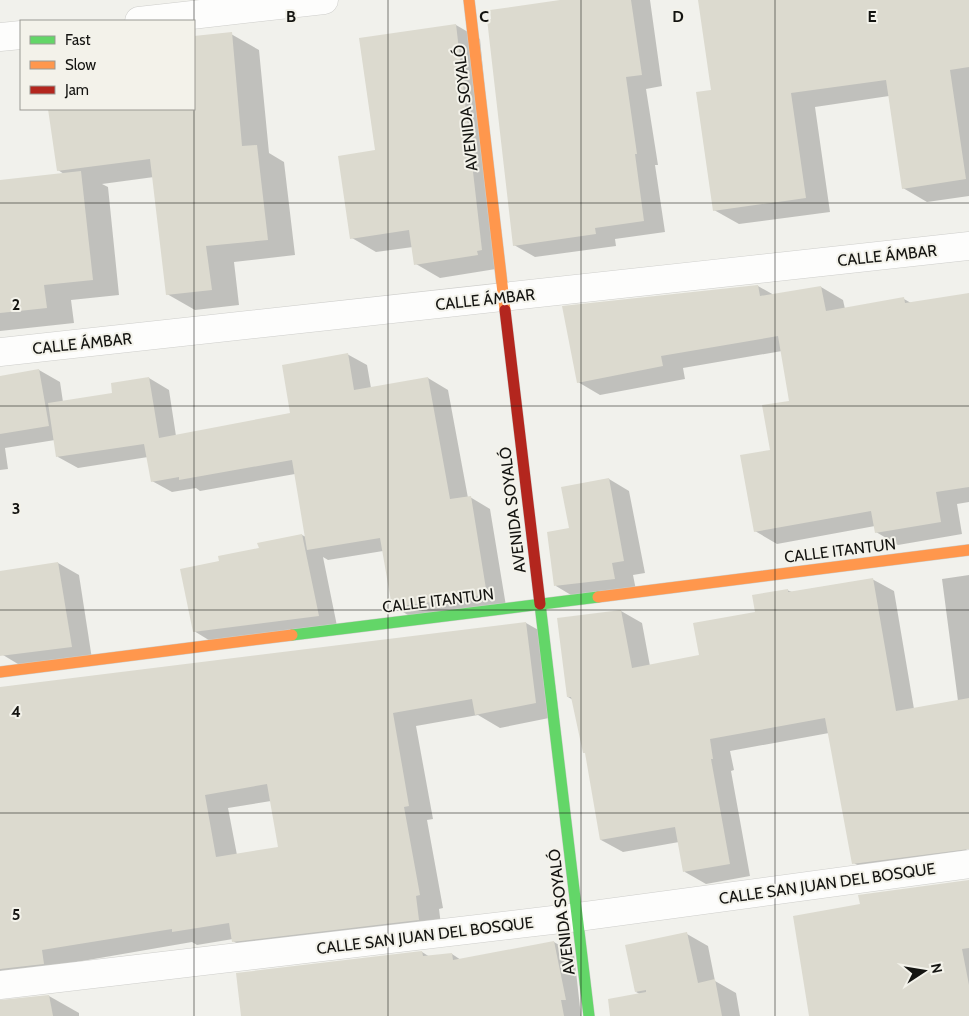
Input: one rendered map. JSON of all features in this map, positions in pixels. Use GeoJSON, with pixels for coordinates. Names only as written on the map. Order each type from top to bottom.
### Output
{"type":"FeatureCollection","features":[{"type":"Feature","properties":{"kind":"street"},"geometry":{"type":"LineString","coordinates":[[148,20],[324,0]]}},
{"type":"Feature","properties":{"kind":"street","name":"AVENIDA SOYALÓ"},"geometry":{"type":"LineString","coordinates":[[470,0],[502,297],[590,1016]]}},
{"type":"Feature","properties":{"kind":"street"},"geometry":{"type":"LineString","coordinates":[[0,37],[20,35]]}},
{"type":"Feature","properties":{"kind":"street","name":"CALLE ÁMBAR"},"geometry":{"type":"LineString","coordinates":[[0,352],[969,246]]}},
{"type":"Feature","properties":{"kind":"street","name":"CALLE ITANTUN"},"geometry":{"type":"LineString","coordinates":[[0,672],[969,550]]}},
{"type":"Feature","properties":{"kind":"street","name":"CALLE SAN JUAN DEL BOSQUE"},"geometry":{"type":"LineString","coordinates":[[0,985],[578,916],[969,864]]}},
{"type":"Feature","properties":{"kind":"building"},"geometry":{"type":"Polygon","coordinates":[[[560,0],[631,0],[642,75],[626,77],[644,221],[595,228],[596,234],[513,246],[487,19],[491,19],[490,10],[560,0]]]}},
{"type":"Feature","properties":{"kind":"building"},"geometry":{"type":"Polygon","coordinates":[[[698,0],[969,0],[969,67],[950,70],[966,179],[902,189],[886,80],[791,93],[806,198],[713,211],[696,92],[711,90],[698,0]]]}},
{"type":"Feature","properties":{"kind":"building"},"geometry":{"type":"Polygon","coordinates":[[[456,24],[482,250],[477,251],[478,255],[414,265],[409,230],[350,239],[338,156],[375,150],[359,38],[456,24]]]}},
{"type":"Feature","properties":{"kind":"building"},"geometry":{"type":"Polygon","coordinates":[[[232,32],[242,146],[257,145],[268,240],[206,246],[212,290],[166,295],[150,159],[57,171],[48,110],[195,110],[195,36],[232,32]]]}},
{"type":"Feature","properties":{"kind":"building"},"geometry":{"type":"Polygon","coordinates":[[[81,171],[93,280],[44,285],[47,308],[0,313],[0,180],[81,171]]]}},
{"type":"Feature","properties":{"kind":"building"},"geometry":{"type":"Polygon","coordinates":[[[758,285],[760,296],[821,286],[826,311],[904,297],[905,303],[969,293],[969,487],[936,492],[941,522],[875,533],[871,511],[754,532],[740,455],[770,450],[762,405],[789,401],[778,336],[661,356],[663,366],[577,383],[562,306],[758,285]]]}},
{"type":"Feature","properties":{"kind":"building"},"geometry":{"type":"Polygon","coordinates":[[[348,353],[354,390],[428,377],[450,499],[471,496],[487,595],[392,607],[380,538],[307,550],[292,460],[179,480],[179,477],[151,482],[144,444],[56,457],[48,403],[112,393],[111,383],[149,377],[159,438],[290,413],[282,365],[348,353]]]}},
{"type":"Feature","properties":{"kind":"building"},"geometry":{"type":"Polygon","coordinates":[[[39,369],[49,426],[0,434],[0,376],[39,369]]]}},
{"type":"Feature","properties":{"kind":"building"},"geometry":{"type":"Polygon","coordinates":[[[609,478],[624,561],[612,563],[615,579],[554,586],[547,532],[569,528],[561,487],[609,478]]]}},
{"type":"Feature","properties":{"kind":"building"},"geometry":{"type":"Polygon","coordinates":[[[302,534],[319,616],[193,632],[180,569],[219,561],[218,556],[259,548],[257,543],[302,534]]]}},
{"type":"Feature","properties":{"kind":"building"},"geometry":{"type":"Polygon","coordinates":[[[58,562],[72,647],[0,656],[0,571],[58,562]]]}},
{"type":"Feature","properties":{"kind":"building"},"geometry":{"type":"Polygon","coordinates":[[[873,578],[896,711],[969,698],[969,849],[852,864],[825,718],[710,739],[713,759],[711,759],[730,864],[683,872],[675,827],[600,840],[585,753],[583,753],[571,697],[567,697],[557,618],[621,610],[632,668],[699,655],[693,623],[755,612],[752,595],[788,589],[788,592],[873,578]]]}},
{"type":"Feature","properties":{"kind":"building"},"geometry":{"type":"Polygon","coordinates":[[[526,622],[536,703],[475,715],[472,699],[393,713],[409,806],[404,807],[420,895],[416,896],[419,920],[232,942],[229,923],[172,932],[172,929],[42,950],[44,964],[0,969],[0,687],[526,622]],[[267,784],[205,795],[216,857],[278,847],[267,784]]]}},
{"type":"Feature","properties":{"kind":"building"},"geometry":{"type":"Polygon","coordinates":[[[969,880],[969,948],[962,949],[969,985],[969,1016],[809,1016],[793,916],[860,904],[858,895],[969,880]]]}},
{"type":"Feature","properties":{"kind":"building"},"geometry":{"type":"Polygon","coordinates":[[[687,932],[698,983],[715,979],[722,1016],[610,1016],[608,999],[646,992],[646,990],[635,992],[625,945],[687,932]]]}},
{"type":"Feature","properties":{"kind":"building"},"geometry":{"type":"Polygon","coordinates":[[[554,941],[566,1000],[561,1000],[564,1016],[241,1016],[236,973],[422,951],[423,956],[452,953],[453,960],[554,941]]]}},
{"type":"Feature","properties":{"kind":"building"},"geometry":{"type":"Polygon","coordinates":[[[49,995],[53,1016],[0,1016],[0,1000],[49,995]]]}},
{"type":"Feature","properties":{"kind":"traffic: fast"},"geometry":{"type":"LineString","coordinates":[[292,635],[598,597]]}},
{"type":"Feature","properties":{"kind":"traffic: fast"},"geometry":{"type":"LineString","coordinates":[[540,604],[589,1016]]}},
{"type":"Feature","properties":{"kind":"traffic: slow"},"geometry":{"type":"LineString","coordinates":[[469,0],[505,310]]}},
{"type":"Feature","properties":{"kind":"traffic: slow"},"geometry":{"type":"LineString","coordinates":[[598,597],[969,550]]}},
{"type":"Feature","properties":{"kind":"traffic: slow"},"geometry":{"type":"LineString","coordinates":[[0,672],[292,635]]}},
{"type":"Feature","properties":{"kind":"traffic: jam"},"geometry":{"type":"LineString","coordinates":[[505,310],[540,604]]}}]}
